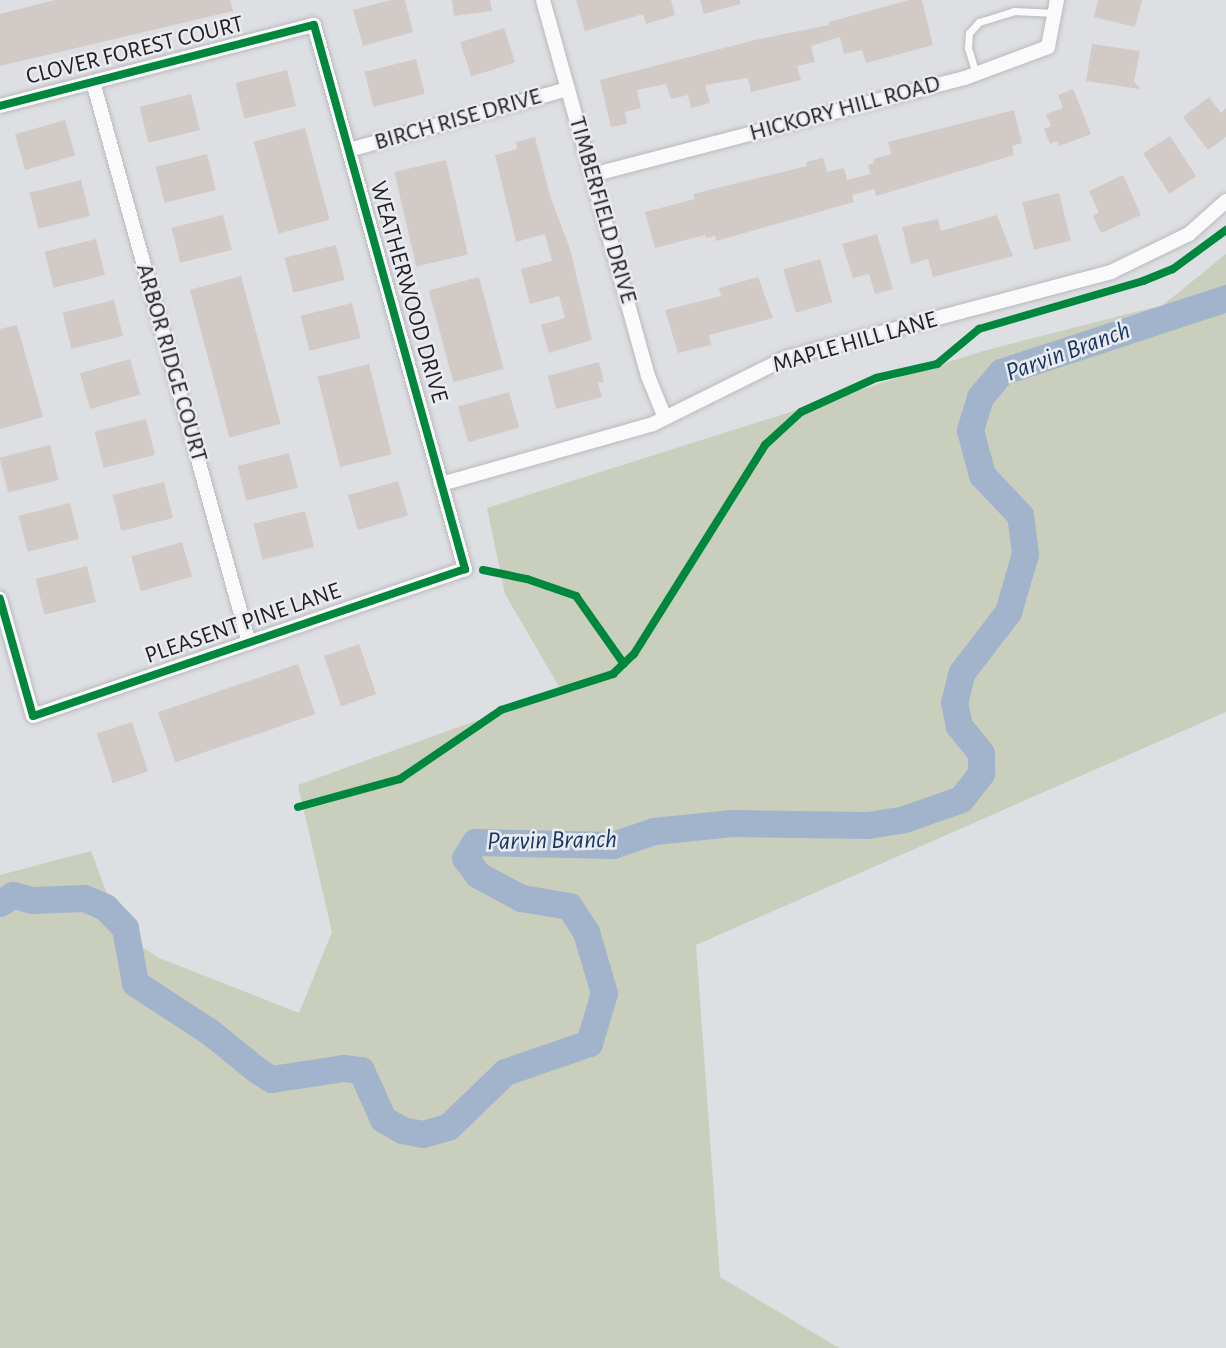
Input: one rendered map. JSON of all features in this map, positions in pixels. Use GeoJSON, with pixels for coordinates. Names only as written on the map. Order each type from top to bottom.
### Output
{"type":"FeatureCollection","features":[{"type":"Feature","properties":{"kind":"street","name":"TIMBERFIELD DRIVE"},"geometry":{"type":"LineString","coordinates":[[543,0],[648,376],[665,418]]}},
{"type":"Feature","properties":{"kind":"street","name":"HICKORY HILL ROAD"},"geometry":{"type":"LineString","coordinates":[[592,175],[976,74],[1048,47],[1056,6]]}},
{"type":"Feature","properties":{"kind":"street","name":"CLOVER FOREST COURT"},"geometry":{"type":"LineString","coordinates":[[0,106],[314,25]]}},
{"type":"Feature","properties":{"kind":"street","name":"WEATHERWOOD DRIVE"},"geometry":{"type":"LineString","coordinates":[[314,25],[465,569]]}},
{"type":"Feature","properties":{"kind":"street","name":"ARBOR RIDGE COURT"},"geometry":{"type":"LineString","coordinates":[[93,82],[249,643]]}},
{"type":"Feature","properties":{"kind":"street","name":"BIRCH RISE DRIVE"},"geometry":{"type":"LineString","coordinates":[[349,150],[568,89]]}},
{"type":"Feature","properties":{"kind":"street","name":"MAPLE HILL LANE"},"geometry":{"type":"LineString","coordinates":[[441,484],[665,418],[786,358],[1112,272],[1189,234],[1226,201]]}},
{"type":"Feature","properties":{"kind":"street","name":"PLEASENT PINE LANE"},"geometry":{"type":"LineString","coordinates":[[0,600],[33,717],[465,569]]}},
{"type":"Feature","properties":{"kind":"lane"},"geometry":{"type":"LineString","coordinates":[[976,74],[968,47],[969,33],[979,22],[1014,11],[1056,6]]}},
{"type":"Feature","properties":{"kind":"green space"},"geometry":{"type":"Polygon","coordinates":[[[1226,254],[1226,712],[696,945],[720,1277],[839,1348],[0,1348],[0,875],[91,851],[122,934],[159,958],[299,1013],[332,932],[298,785],[561,690],[505,594],[487,508],[983,351],[1163,305],[1226,254]]]}},
{"type":"Feature","properties":{"kind":"building"},"geometry":{"type":"Polygon","coordinates":[[[55,0],[230,0],[233,11],[0,66],[0,14],[55,0]]]}},
{"type":"Feature","properties":{"kind":"building"},"geometry":{"type":"Polygon","coordinates":[[[391,0],[405,0],[413,32],[363,46],[353,10],[391,0]]]}},
{"type":"Feature","properties":{"kind":"building"},"geometry":{"type":"Polygon","coordinates":[[[452,0],[490,0],[492,11],[454,16],[452,0]]]}},
{"type":"Feature","properties":{"kind":"building"},"geometry":{"type":"Polygon","coordinates":[[[576,0],[671,0],[675,15],[646,24],[643,14],[585,31],[576,0]]]}},
{"type":"Feature","properties":{"kind":"building"},"geometry":{"type":"Polygon","coordinates":[[[700,0],[740,0],[740,4],[704,14],[700,0]]]}},
{"type":"Feature","properties":{"kind":"building"},"geometry":{"type":"Polygon","coordinates":[[[909,0],[922,0],[933,45],[866,63],[862,50],[844,54],[840,37],[811,46],[815,62],[797,66],[801,80],[751,92],[748,78],[705,85],[710,103],[691,108],[688,95],[671,99],[666,84],[637,90],[641,108],[625,112],[627,124],[611,127],[600,80],[755,40],[829,25],[829,22],[909,0]]]}},
{"type":"Feature","properties":{"kind":"building"},"geometry":{"type":"Polygon","coordinates":[[[1098,0],[1142,0],[1135,27],[1094,17],[1098,0]]]}},
{"type":"Feature","properties":{"kind":"building"},"geometry":{"type":"Polygon","coordinates":[[[504,28],[515,62],[471,76],[460,42],[504,28]]]}},
{"type":"Feature","properties":{"kind":"building"},"geometry":{"type":"Polygon","coordinates":[[[1092,44],[1140,51],[1134,81],[1140,89],[1086,81],[1092,44]]]}},
{"type":"Feature","properties":{"kind":"building"},"geometry":{"type":"Polygon","coordinates":[[[416,59],[425,94],[373,107],[365,72],[416,59]]]}},
{"type":"Feature","properties":{"kind":"building"},"geometry":{"type":"Polygon","coordinates":[[[287,70],[296,106],[245,119],[236,83],[287,70]]]}},
{"type":"Feature","properties":{"kind":"building"},"geometry":{"type":"Polygon","coordinates":[[[1073,89],[1091,134],[1059,146],[1057,141],[1050,144],[1044,129],[1051,126],[1046,114],[1063,108],[1058,95],[1073,89]]]}},
{"type":"Feature","properties":{"kind":"building"},"geometry":{"type":"Polygon","coordinates":[[[191,94],[200,130],[149,143],[140,107],[191,94]]]}},
{"type":"Feature","properties":{"kind":"building"},"geometry":{"type":"Polygon","coordinates":[[[1209,97],[1221,113],[1226,108],[1226,137],[1208,150],[1183,117],[1209,97]]]}},
{"type":"Feature","properties":{"kind":"building"},"geometry":{"type":"Polygon","coordinates":[[[1014,110],[1022,143],[1012,146],[1014,155],[876,196],[874,189],[852,195],[854,202],[716,241],[715,236],[706,238],[705,235],[655,248],[645,212],[695,199],[693,194],[807,166],[806,162],[823,158],[827,172],[844,168],[847,180],[870,174],[868,165],[874,163],[873,159],[891,154],[888,142],[1014,110]]]}},
{"type":"Feature","properties":{"kind":"building"},"geometry":{"type":"Polygon","coordinates":[[[65,120],[75,156],[25,170],[15,134],[65,120]]]}},
{"type":"Feature","properties":{"kind":"building"},"geometry":{"type":"Polygon","coordinates":[[[305,128],[330,220],[278,233],[254,142],[305,128]]]}},
{"type":"Feature","properties":{"kind":"building"},"geometry":{"type":"Polygon","coordinates":[[[1170,136],[1196,176],[1169,194],[1143,153],[1170,136]]]}},
{"type":"Feature","properties":{"kind":"building"},"geometry":{"type":"Polygon","coordinates":[[[535,137],[550,196],[570,249],[592,340],[549,353],[541,325],[565,318],[559,296],[530,304],[521,269],[552,261],[545,234],[516,242],[495,155],[517,149],[516,142],[535,137]]]}},
{"type":"Feature","properties":{"kind":"building"},"geometry":{"type":"Polygon","coordinates":[[[207,154],[216,190],[165,203],[156,167],[207,154]]]}},
{"type":"Feature","properties":{"kind":"building"},"geometry":{"type":"Polygon","coordinates":[[[446,160],[468,255],[416,266],[394,172],[446,160]]]}},
{"type":"Feature","properties":{"kind":"building"},"geometry":{"type":"Polygon","coordinates":[[[1123,175],[1141,215],[1101,233],[1093,216],[1099,213],[1089,191],[1123,175]]]}},
{"type":"Feature","properties":{"kind":"building"},"geometry":{"type":"Polygon","coordinates":[[[81,180],[90,216],[39,229],[30,193],[81,180]]]}},
{"type":"Feature","properties":{"kind":"building"},"geometry":{"type":"Polygon","coordinates":[[[1059,193],[1071,241],[1034,250],[1022,202],[1059,193]]]}},
{"type":"Feature","properties":{"kind":"building"},"geometry":{"type":"Polygon","coordinates":[[[223,215],[232,250],[180,263],[172,228],[223,215]]]}},
{"type":"Feature","properties":{"kind":"building"},"geometry":{"type":"Polygon","coordinates":[[[997,215],[1013,256],[933,277],[928,259],[911,264],[902,227],[938,219],[941,231],[997,215]]]}},
{"type":"Feature","properties":{"kind":"building"},"geometry":{"type":"Polygon","coordinates":[[[877,234],[893,289],[875,294],[869,274],[853,278],[842,244],[877,234]]]}},
{"type":"Feature","properties":{"kind":"building"},"geometry":{"type":"Polygon","coordinates":[[[96,239],[105,275],[54,288],[45,252],[96,239]]]}},
{"type":"Feature","properties":{"kind":"building"},"geometry":{"type":"Polygon","coordinates":[[[336,245],[345,280],[293,293],[285,258],[336,245]]]}},
{"type":"Feature","properties":{"kind":"building"},"geometry":{"type":"Polygon","coordinates":[[[820,259],[832,302],[796,313],[783,269],[820,259]]]}},
{"type":"Feature","properties":{"kind":"building"},"geometry":{"type":"Polygon","coordinates":[[[241,276],[281,424],[229,438],[190,290],[241,276]]]}},
{"type":"Feature","properties":{"kind":"building"},"geometry":{"type":"Polygon","coordinates":[[[479,277],[504,369],[453,382],[429,290],[479,277]]]}},
{"type":"Feature","properties":{"kind":"building"},"geometry":{"type":"Polygon","coordinates":[[[758,277],[773,318],[709,335],[711,345],[678,353],[665,310],[721,296],[719,288],[758,277]]]}},
{"type":"Feature","properties":{"kind":"building"},"geometry":{"type":"Polygon","coordinates":[[[114,300],[123,336],[72,349],[63,313],[114,300]]]}},
{"type":"Feature","properties":{"kind":"building"},"geometry":{"type":"Polygon","coordinates":[[[352,303],[361,338],[309,351],[301,316],[352,303]]]}},
{"type":"Feature","properties":{"kind":"building"},"geometry":{"type":"Polygon","coordinates":[[[17,325],[43,417],[0,429],[0,329],[17,325]]]}},
{"type":"Feature","properties":{"kind":"building"},"geometry":{"type":"Polygon","coordinates":[[[130,359],[140,395],[90,409],[80,373],[130,359]]]}},
{"type":"Feature","properties":{"kind":"building"},"geometry":{"type":"Polygon","coordinates":[[[599,362],[604,382],[598,383],[602,397],[556,409],[548,376],[599,362]]]}},
{"type":"Feature","properties":{"kind":"building"},"geometry":{"type":"Polygon","coordinates":[[[369,364],[391,454],[340,467],[318,377],[369,364]]]}},
{"type":"Feature","properties":{"kind":"building"},"geometry":{"type":"Polygon","coordinates":[[[509,392],[519,428],[468,442],[458,407],[509,392]]]}},
{"type":"Feature","properties":{"kind":"building"},"geometry":{"type":"Polygon","coordinates":[[[146,419],[155,455],[104,468],[95,432],[146,419]]]}},
{"type":"Feature","properties":{"kind":"building"},"geometry":{"type":"Polygon","coordinates":[[[50,445],[59,480],[8,493],[0,457],[50,445]]]}},
{"type":"Feature","properties":{"kind":"building"},"geometry":{"type":"Polygon","coordinates":[[[289,453],[298,488],[246,501],[238,466],[289,453]]]}},
{"type":"Feature","properties":{"kind":"building"},"geometry":{"type":"Polygon","coordinates":[[[398,481],[408,516],[358,530],[348,495],[398,481]]]}},
{"type":"Feature","properties":{"kind":"building"},"geometry":{"type":"Polygon","coordinates":[[[164,482],[173,518],[122,531],[113,495],[164,482]]]}},
{"type":"Feature","properties":{"kind":"building"},"geometry":{"type":"Polygon","coordinates":[[[70,503],[79,539],[28,552],[19,516],[70,503]]]}},
{"type":"Feature","properties":{"kind":"building"},"geometry":{"type":"Polygon","coordinates":[[[305,511],[314,547],[263,560],[254,524],[305,511]]]}},
{"type":"Feature","properties":{"kind":"building"},"geometry":{"type":"Polygon","coordinates":[[[182,542],[192,577],[141,591],[131,557],[182,542]]]}},
{"type":"Feature","properties":{"kind":"building"},"geometry":{"type":"Polygon","coordinates":[[[87,566],[96,602],[45,615],[36,579],[87,566]]]}},
{"type":"Feature","properties":{"kind":"building"},"geometry":{"type":"Polygon","coordinates":[[[359,644],[376,694],[341,706],[324,656],[359,644]]]}},
{"type":"Feature","properties":{"kind":"building"},"geometry":{"type":"Polygon","coordinates":[[[298,664],[315,714],[175,762],[158,712],[298,664]]]}},
{"type":"Feature","properties":{"kind":"building"},"geometry":{"type":"Polygon","coordinates":[[[132,722],[148,771],[113,783],[97,733],[132,722]]]}},
{"type":"Feature","properties":{"kind":"waterway","name":"Parvin Branch"},"geometry":{"type":"LineString","coordinates":[[0,903],[13,895],[32,900],[84,898],[105,907],[125,928],[135,983],[210,1032],[271,1079],[344,1068],[361,1070],[383,1119],[402,1130],[423,1134],[448,1127],[505,1072],[589,1043],[604,993],[586,932],[569,906],[521,898],[478,875],[465,858],[475,842],[613,845],[654,831],[732,823],[868,825],[904,819],[961,799],[981,773],[981,753],[959,726],[954,703],[962,672],[1008,612],[1025,554],[1020,515],[982,475],[970,430],[980,397],[1001,372],[1226,298]]}},
{"type":"Feature","properties":{"kind":"cycle path"},"geometry":{"type":"LineString","coordinates":[[0,106],[314,25],[465,569],[33,716],[0,599]]}},
{"type":"Feature","properties":{"kind":"cycle path"},"geometry":{"type":"LineString","coordinates":[[298,807],[400,779],[501,710],[613,674],[634,654],[765,445],[801,412],[876,378],[937,364],[979,329],[1143,281],[1173,269],[1226,230]]}},
{"type":"Feature","properties":{"kind":"cycle path"},"geometry":{"type":"LineString","coordinates":[[483,570],[527,579],[576,596],[624,664]]}}]}
